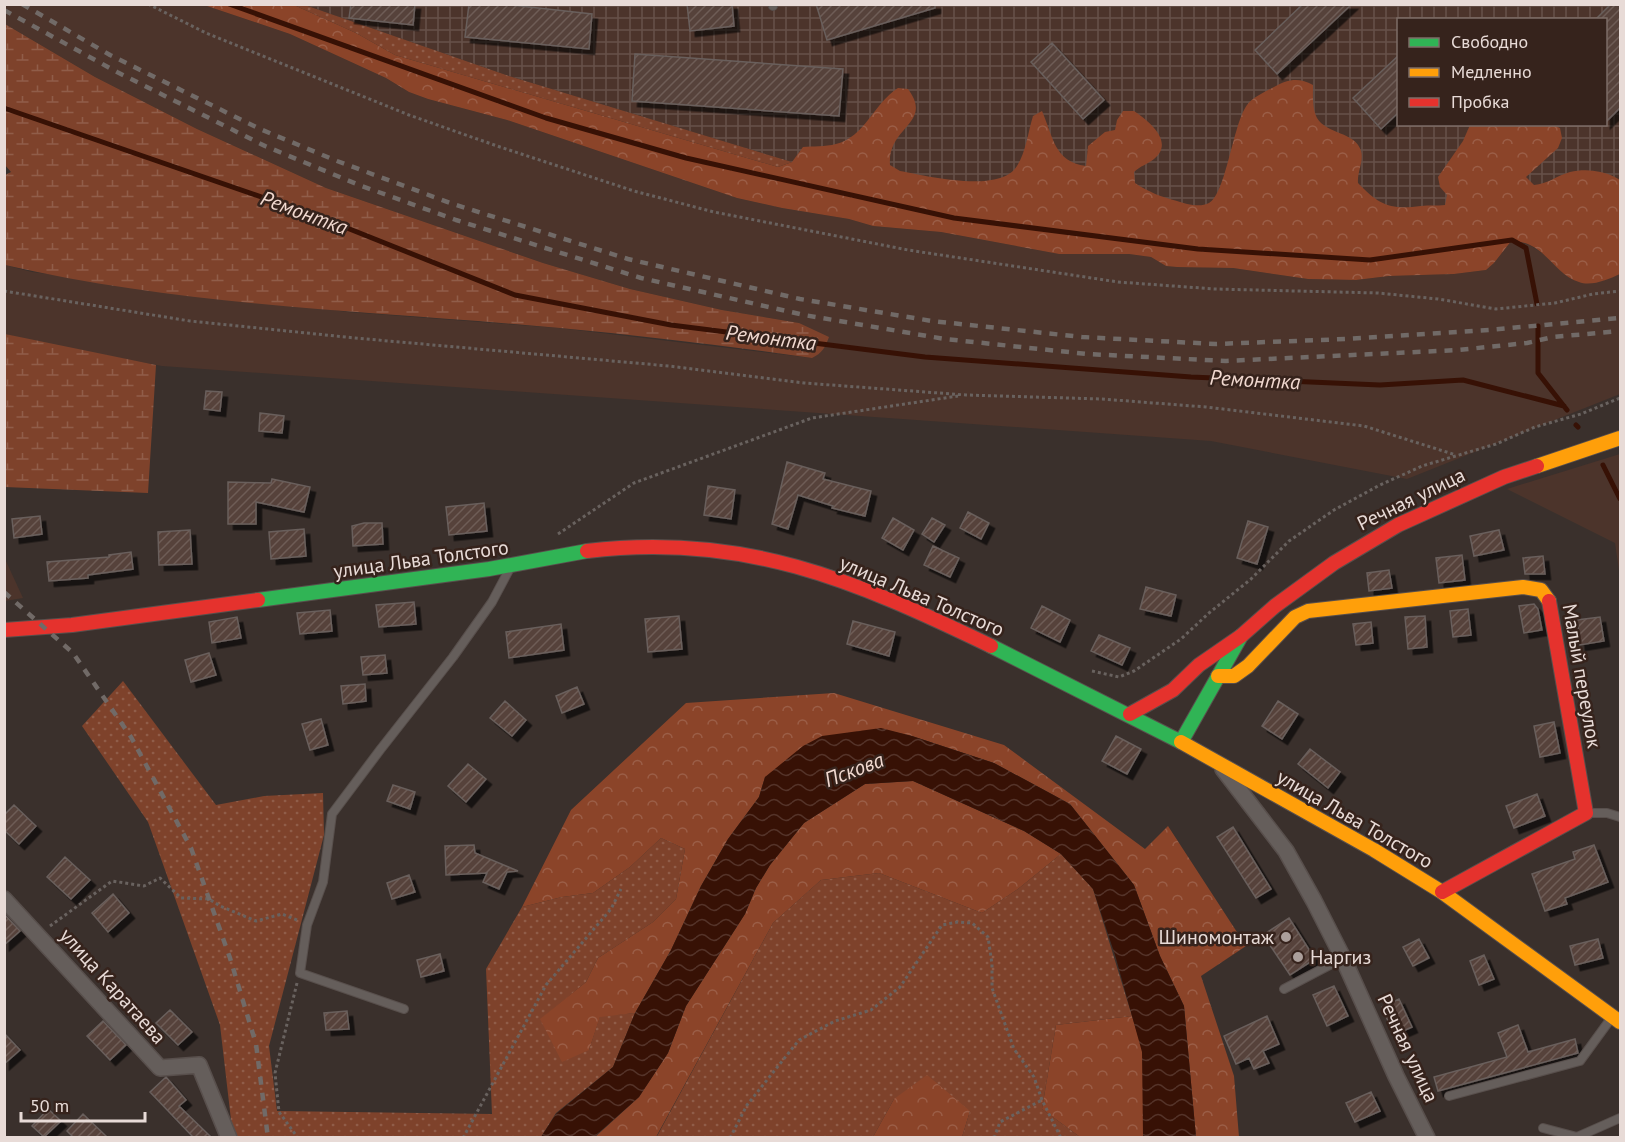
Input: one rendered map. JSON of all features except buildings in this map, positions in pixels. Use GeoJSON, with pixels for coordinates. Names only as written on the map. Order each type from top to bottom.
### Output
{"type":"FeatureCollection","features":[{"type":"Feature","properties":{"kind":"main road","name":"Речная улица"},"geometry":{"type":"LineString","coordinates":[[1241,636],[1281,601],[1334,563],[1398,525],[1504,477],[1620,438]]}},
{"type":"Feature","properties":{"kind":"main road","name":"улица Льва Толстого"},"geometry":{"type":"LineString","coordinates":[[4,630],[72,625],[511,567],[588,551],[691,547],[751,554],[862,587],[975,638],[1130,714],[1374,850],[1442,892],[1617,1019]]}},
{"type":"Feature","properties":{"kind":"main road","name":"Малый переулок"},"geometry":{"type":"LineString","coordinates":[[1218,676],[1234,676],[1248,666],[1295,617],[1308,611],[1533,587],[1541,590],[1551,603],[1586,813]]}},
{"type":"Feature","properties":{"kind":"main road"},"geometry":{"type":"LineString","coordinates":[[1181,742],[1241,636]]}},
{"type":"Feature","properties":{"kind":"main road"},"geometry":{"type":"LineString","coordinates":[[1130,714],[1173,690],[1199,665],[1241,636]]}},
{"type":"Feature","properties":{"kind":"main road"},"geometry":{"type":"LineString","coordinates":[[1442,892],[1586,813]]}},
{"type":"Feature","properties":{"kind":"street","name":"Речная улица"},"geometry":{"type":"LineString","coordinates":[[1219,764],[1286,851],[1343,958],[1396,1076],[1427,1137]]}},
{"type":"Feature","properties":{"kind":"street","name":"улица Каратаева"},"geometry":{"type":"LineString","coordinates":[[4,898],[160,1068],[199,1065],[229,1137]]}},
{"type":"Feature","properties":{"kind":"lane"},"geometry":{"type":"LineString","coordinates":[[404,1009],[300,973],[307,925],[323,882],[332,814],[453,657],[492,602],[511,567]]}},
{"type":"Feature","properties":{"kind":"lane"},"geometry":{"type":"LineString","coordinates":[[1586,813],[1607,813],[1620,817]]}},
{"type":"Feature","properties":{"kind":"lane"},"geometry":{"type":"LineString","coordinates":[[1284,989],[1343,958]]}},
{"type":"Feature","properties":{"kind":"lane"},"geometry":{"type":"LineString","coordinates":[[1449,1096],[1580,1060],[1617,1019]]}},
{"type":"Feature","properties":{"kind":"lane"},"geometry":{"type":"LineString","coordinates":[[1543,1128],[1577,1137],[1620,1118]]}},
{"type":"Feature","properties":{"kind":"path"},"geometry":{"type":"LineString","coordinates":[[148,4],[206,33],[378,103],[500,147],[634,191],[714,212],[908,250],[1118,282],[1215,290],[1378,293],[1438,299],[1496,309],[1555,303],[1593,294],[1620,291]]}},
{"type":"Feature","properties":{"kind":"path"},"geometry":{"type":"LineString","coordinates":[[4,291],[190,321],[669,366],[804,383],[966,395],[1102,399],[1206,407],[1364,426],[1456,455]]}},
{"type":"Feature","properties":{"kind":"path"},"geometry":{"type":"LineString","coordinates":[[558,534],[634,483],[812,418],[966,395]]}},
{"type":"Feature","properties":{"kind":"path"},"geometry":{"type":"LineString","coordinates":[[1092,671],[1119,677],[1134,671],[1181,639],[1251,579],[1289,541],[1334,510],[1422,466],[1496,444],[1620,398]]}},
{"type":"Feature","properties":{"kind":"path"},"geometry":{"type":"LineString","coordinates":[[39,935],[112,881],[144,886],[160,878],[181,898],[209,899],[256,921],[282,914],[307,925]]}},
{"type":"Feature","properties":{"kind":"path"},"geometry":{"type":"LineString","coordinates":[[463,1137],[546,985],[611,909],[621,889]]}},
{"type":"Feature","properties":{"kind":"path"},"geometry":{"type":"LineString","coordinates":[[730,1137],[747,1105],[799,1040],[835,1021],[871,1010],[900,987],[942,925],[958,922],[972,923],[988,937],[992,964],[992,988],[1014,1049],[1035,1077],[1042,1100],[1061,1137]]}},
{"type":"Feature","properties":{"kind":"path"},"geometry":{"type":"LineString","coordinates":[[298,1137],[279,1112],[275,1073],[300,973]]}},
{"type":"Feature","properties":{"kind":"path"},"geometry":{"type":"LineString","coordinates":[[994,1137],[1000,1122],[1042,1100]]}},
{"type":"Feature","properties":{"kind":"shaded area"},"geometry":{"type":"Polygon","coordinates":[[[5,5],[204,5],[290,34],[428,99],[507,120],[737,198],[849,219],[873,226],[941,232],[1059,254],[1129,254],[1151,257],[1166,266],[1233,268],[1308,279],[1356,280],[1486,270],[1512,240],[1530,245],[1548,257],[1562,272],[1601,281],[1620,274],[1620,394],[1407,479],[1211,441],[162,366],[44,344],[5,334],[5,265],[32,272],[348,312],[559,328],[812,358],[799,323],[722,310],[630,289],[543,263],[326,188],[197,129],[95,77],[5,24],[5,5]]]}},
{"type":"Feature","properties":{"kind":"shaded area"},"geometry":{"type":"Polygon","coordinates":[[[305,5],[1620,5],[1620,227],[1384,252],[792,162],[509,76],[305,5]]]}},
{"type":"Feature","properties":{"kind":"shaded area"},"geometry":{"type":"Polygon","coordinates":[[[1620,454],[1620,577],[1615,543],[1507,489],[1620,454]]]}},
{"type":"Feature","properties":{"kind":"shaded area"},"geometry":{"type":"Polygon","coordinates":[[[5,559],[23,598],[5,601],[5,559]]]}},
{"type":"Feature","properties":{"kind":"green space"},"geometry":{"type":"Polygon","coordinates":[[[204,5],[294,5],[356,33],[395,55],[778,167],[792,162],[803,147],[832,145],[846,140],[862,127],[882,102],[898,88],[908,89],[915,101],[916,110],[913,118],[895,142],[890,165],[900,171],[962,181],[995,179],[1008,174],[1017,166],[1023,155],[1033,116],[1042,111],[1052,138],[1061,153],[1075,164],[1086,166],[1088,146],[1105,132],[1115,130],[1117,120],[1123,111],[1134,111],[1158,132],[1162,146],[1154,159],[1134,172],[1135,183],[1161,196],[1193,205],[1209,203],[1215,197],[1247,105],[1259,95],[1289,81],[1298,80],[1313,85],[1317,118],[1327,127],[1353,140],[1361,151],[1358,183],[1379,201],[1393,206],[1445,205],[1447,195],[1440,187],[1438,177],[1463,141],[1470,126],[1555,126],[1560,128],[1562,138],[1558,148],[1526,177],[1534,185],[1570,172],[1590,170],[1609,174],[1620,180],[1620,274],[1594,283],[1579,282],[1566,275],[1537,249],[1526,243],[1512,240],[1486,270],[1356,280],[1308,279],[1233,268],[1166,266],[1151,257],[1129,254],[1059,254],[941,232],[873,226],[849,219],[737,198],[507,120],[428,99],[290,34],[204,5]]]}},
{"type":"Feature","properties":{"kind":"green space"},"geometry":{"type":"Polygon","coordinates":[[[294,5],[305,5],[509,76],[792,162],[778,167],[395,55],[356,33],[294,5]]]}},
{"type":"Feature","properties":{"kind":"green space"},"geometry":{"type":"Polygon","coordinates":[[[5,24],[95,77],[197,129],[326,188],[543,263],[630,289],[722,310],[799,323],[829,337],[828,341],[821,352],[812,358],[592,331],[212,299],[73,279],[5,265],[5,175],[11,172],[5,165],[5,24]]]}},
{"type":"Feature","properties":{"kind":"green space"},"geometry":{"type":"Polygon","coordinates":[[[5,334],[156,365],[148,493],[5,487],[5,334]]]}},
{"type":"Feature","properties":{"kind":"green space"},"geometry":{"type":"Polygon","coordinates":[[[123,681],[216,805],[264,796],[323,793],[324,835],[269,1046],[277,1111],[492,1114],[486,969],[522,907],[562,897],[593,893],[630,867],[661,838],[685,849],[676,899],[653,922],[598,958],[586,982],[541,1019],[589,1050],[600,1016],[635,1013],[613,1067],[556,1113],[541,1137],[233,1137],[220,1025],[148,822],[82,726],[123,681]]]}},
{"type":"Feature","properties":{"kind":"green space"},"geometry":{"type":"Polygon","coordinates":[[[834,693],[1004,745],[1145,849],[1168,826],[1246,946],[1201,976],[1234,1076],[1239,1137],[1196,1137],[1184,1006],[1160,956],[1134,885],[1070,804],[994,763],[912,736],[881,729],[765,777],[759,797],[728,839],[701,886],[671,950],[635,1013],[600,1017],[589,1050],[562,1062],[540,1019],[586,982],[598,958],[653,922],[676,899],[685,849],[661,838],[630,867],[593,893],[562,897],[522,907],[571,810],[686,703],[834,693]]]}},
{"type":"Feature","properties":{"kind":"green space"},"geometry":{"type":"Polygon","coordinates":[[[913,781],[1024,831],[1061,854],[1018,889],[982,913],[879,873],[821,880],[773,923],[656,1137],[594,1138],[639,1097],[668,1053],[686,1006],[745,914],[756,888],[770,865],[804,823],[865,784],[913,781]]]}},
{"type":"Feature","properties":{"kind":"green space"},"geometry":{"type":"Polygon","coordinates":[[[1061,854],[1093,889],[1132,1016],[1056,1025],[1042,1109],[1080,1137],[962,1137],[970,1111],[894,1099],[873,1137],[656,1138],[773,923],[821,880],[879,873],[982,913],[1018,889],[1061,854]]]}},
{"type":"Feature","properties":{"kind":"green space"},"geometry":{"type":"Polygon","coordinates":[[[1132,1016],[1143,1052],[1143,1137],[1080,1137],[1042,1109],[1056,1025],[1132,1016]]]}},
{"type":"Feature","properties":{"kind":"green space"},"geometry":{"type":"Polygon","coordinates":[[[927,1075],[970,1111],[962,1137],[873,1137],[894,1099],[927,1075]]]}},
{"type":"Feature","properties":{"kind":"water","name":"Пскова"},"geometry":{"type":"Polygon","coordinates":[[[881,728],[994,763],[1070,804],[1134,885],[1160,956],[1184,1006],[1196,1137],[1143,1137],[1142,1052],[1115,955],[1093,889],[1061,854],[1024,831],[913,781],[865,784],[804,823],[770,865],[756,888],[745,914],[686,1006],[668,1053],[639,1097],[594,1137],[541,1137],[556,1114],[613,1067],[635,1013],[671,950],[701,886],[728,839],[759,797],[765,777],[803,746],[822,736],[881,728]]]}},
{"type":"Feature","properties":{"kind":"waterway"},"geometry":{"type":"LineString","coordinates":[[229,4],[546,118],[686,158],[954,218],[1198,249],[1370,260],[1512,240],[1526,248],[1537,304]]}},
{"type":"Feature","properties":{"kind":"waterway","name":"Ремонтка"},"geometry":{"type":"LineString","coordinates":[[4,108],[322,218],[515,295],[671,325],[925,357],[1191,377],[1380,385],[1463,380],[1564,406]]}},
{"type":"Feature","properties":{"kind":"waterway"},"geometry":{"type":"LineString","coordinates":[[1538,326],[1538,373],[1567,410]]}},
{"type":"Feature","properties":{"kind":"waterway","name":"Ремонтка"},"geometry":{"type":"LineString","coordinates":[[1603,465],[1620,499]]}},
{"type":"Feature","properties":{"kind":"railway"},"geometry":{"type":"LineString","coordinates":[[22,4],[110,55],[260,129],[337,161],[453,204],[628,259],[800,299],[932,321],[1082,337],[1216,344],[1489,330],[1620,318]]}},
{"type":"Feature","properties":{"kind":"railway"},"geometry":{"type":"LineString","coordinates":[[4,10],[117,72],[265,146],[359,185],[456,220],[641,278],[804,315],[945,339],[1087,354],[1226,361],[1458,350],[1527,343],[1553,337],[1620,331]]}},
{"type":"Feature","properties":{"kind":"railway"},"geometry":{"type":"LineString","coordinates":[[4,592],[73,653],[131,737],[191,848],[230,958],[256,1044],[268,1138]]}},
{"type":"Feature","properties":{"kind":"traffic: fast"},"geometry":{"type":"LineString","coordinates":[[258,600],[489,569],[587,551]]}},
{"type":"Feature","properties":{"kind":"traffic: fast"},"geometry":{"type":"LineString","coordinates":[[991,646],[1181,742],[1241,636]]}},
{"type":"Feature","properties":{"kind":"traffic: slow"},"geometry":{"type":"LineString","coordinates":[[1537,466],[1620,438]]}},
{"type":"Feature","properties":{"kind":"traffic: slow"},"geometry":{"type":"LineString","coordinates":[[1218,676],[1234,676],[1248,666],[1295,617],[1308,611],[1523,587],[1541,590],[1549,601]]}},
{"type":"Feature","properties":{"kind":"traffic: slow"},"geometry":{"type":"LineString","coordinates":[[1181,742],[1374,850],[1442,892],[1620,1022]]}},
{"type":"Feature","properties":{"kind":"traffic: jam"},"geometry":{"type":"LineString","coordinates":[[1130,714],[1173,690],[1199,665],[1241,636],[1275,606],[1334,563],[1398,525],[1504,477],[1537,466]]}},
{"type":"Feature","properties":{"kind":"traffic: jam"},"geometry":{"type":"LineString","coordinates":[[587,551],[644,547],[697,549],[747,555],[844,582],[941,622],[991,646]]}},
{"type":"Feature","properties":{"kind":"traffic: jam"},"geometry":{"type":"LineString","coordinates":[[4,630],[72,625],[258,600]]}},
{"type":"Feature","properties":{"kind":"traffic: jam"},"geometry":{"type":"LineString","coordinates":[[1442,892],[1586,813],[1549,601]]}},
{"type":"Feature","properties":{"kind":"place","name":"Шиномонтаж"},"geometry":{"type":"Point","coordinates":[1286,937]}},
{"type":"Feature","properties":{"kind":"place","name":"Наргиз"},"geometry":{"type":"Point","coordinates":[1298,957]}}]}
